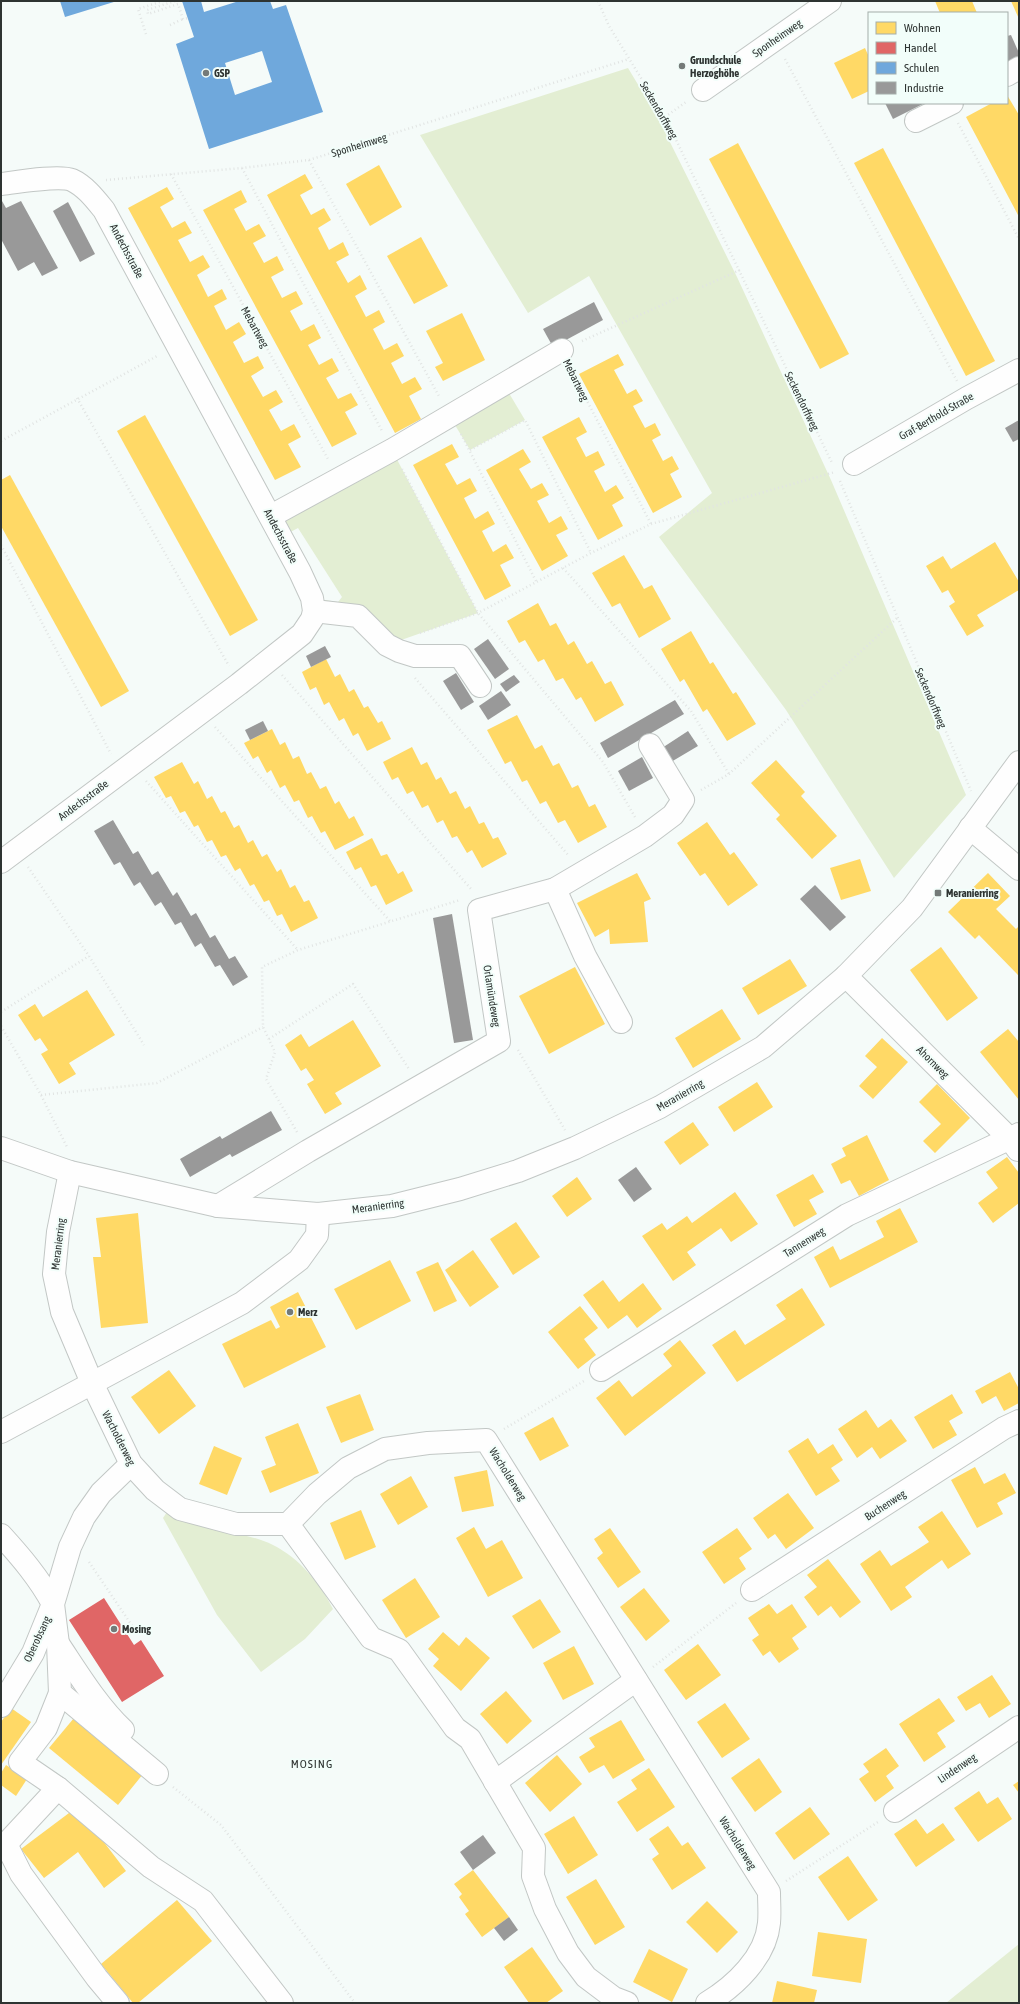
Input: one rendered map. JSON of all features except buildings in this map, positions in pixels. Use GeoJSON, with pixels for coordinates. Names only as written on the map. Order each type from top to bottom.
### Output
{"type":"FeatureCollection","features":[{"type":"Feature","properties":{"kind":"street","name":"Sponheimweg"},"geometry":{"type":"LineString","coordinates":[[703,90],[830,1]]}},
{"type":"Feature","properties":{"kind":"street"},"geometry":{"type":"LineString","coordinates":[[1008,74],[1019,68]]}},
{"type":"Feature","properties":{"kind":"street"},"geometry":{"type":"LineString","coordinates":[[916,121],[950,104]]}},
{"type":"Feature","properties":{"kind":"street","name":"Andechsstraße"},"geometry":{"type":"LineString","coordinates":[[1,184],[64,178],[80,185],[104,210],[176,346],[271,516],[312,598],[314,612],[309,624],[302,634],[239,684],[9,856]]}},
{"type":"Feature","properties":{"kind":"street","name":"Mebartweg"},"geometry":{"type":"LineString","coordinates":[[271,516],[392,450],[562,350]]}},
{"type":"Feature","properties":{"kind":"street","name":"Graf-Berthold-Straße"},"geometry":{"type":"LineString","coordinates":[[845,468],[1019,370]]}},
{"type":"Feature","properties":{"kind":"street"},"geometry":{"type":"LineString","coordinates":[[314,612],[358,616],[387,645],[399,652],[415,656],[460,656],[480,686]]}},
{"type":"Feature","properties":{"kind":"street"},"geometry":{"type":"LineString","coordinates":[[478,903],[555,889],[645,836],[674,815],[683,800],[650,745]]}},
{"type":"Feature","properties":{"kind":"street","name":"Meranierring"},"geometry":{"type":"LineString","coordinates":[[1,1148],[76,1174],[218,1206],[318,1214],[392,1206],[460,1189],[518,1171],[575,1148],[660,1107],[763,1047],[846,976],[912,908],[1019,762]]}},
{"type":"Feature","properties":{"kind":"street"},"geometry":{"type":"LineString","coordinates":[[976,821],[1019,869]]}},
{"type":"Feature","properties":{"kind":"street"},"geometry":{"type":"LineString","coordinates":[[555,889],[585,956],[621,1022]]}},
{"type":"Feature","properties":{"kind":"street","name":"Orlamündeweg"},"geometry":{"type":"LineString","coordinates":[[218,1206],[308,1151],[499,1041],[478,903]]}},
{"type":"Feature","properties":{"kind":"street","name":"Ahornweg"},"geometry":{"type":"LineString","coordinates":[[846,976],[1016,1141]]}},
{"type":"Feature","properties":{"kind":"street","name":"Tannenweg"},"geometry":{"type":"LineString","coordinates":[[601,1370],[847,1215],[1016,1141]]}},
{"type":"Feature","properties":{"kind":"street","name":"Meranierring"},"geometry":{"type":"LineString","coordinates":[[76,1174],[58,1232],[54,1274],[62,1312],[92,1383]]}},
{"type":"Feature","properties":{"kind":"street"},"geometry":{"type":"LineString","coordinates":[[1,1432],[242,1303],[299,1260],[317,1235],[318,1214]]}},
{"type":"Feature","properties":{"kind":"street","name":"Wacholderweg"},"geometry":{"type":"LineString","coordinates":[[92,1383],[131,1464],[155,1490],[180,1509],[236,1524],[288,1524],[317,1494],[348,1468],[385,1449],[428,1442],[486,1440],[769,1892]]}},
{"type":"Feature","properties":{"kind":"street","name":"Buchenweg"},"geometry":{"type":"LineString","coordinates":[[752,1590],[1004,1428],[1019,1421]]}},
{"type":"Feature","properties":{"kind":"street"},"geometry":{"type":"LineString","coordinates":[[131,1464],[101,1493],[72,1538],[53,1604],[58,1644],[60,1693],[46,1728],[20,1762],[58,1788],[151,1867],[203,1900],[282,2003]]}},
{"type":"Feature","properties":{"kind":"street"},"geometry":{"type":"LineString","coordinates":[[288,1524],[371,1638],[399,1650],[455,1728],[470,1739],[534,1848],[533,1876],[545,1909],[568,1953],[586,1977],[614,1998],[627,2003]]}},
{"type":"Feature","properties":{"kind":"street","name":"Oberobsang"},"geometry":{"type":"LineString","coordinates":[[1,1536],[24,1561],[44,1588],[53,1604],[33,1653],[1,1706]]}},
{"type":"Feature","properties":{"kind":"street"},"geometry":{"type":"LineString","coordinates":[[58,1644],[87,1688],[109,1717],[133,1739]]}},
{"type":"Feature","properties":{"kind":"street"},"geometry":{"type":"LineString","coordinates":[[495,1782],[636,1680]]}},
{"type":"Feature","properties":{"kind":"street"},"geometry":{"type":"LineString","coordinates":[[60,1693],[157,1774]]}},
{"type":"Feature","properties":{"kind":"street","name":"Lindenweg"},"geometry":{"type":"LineString","coordinates":[[895,1810],[1019,1727]]}},
{"type":"Feature","properties":{"kind":"street"},"geometry":{"type":"LineString","coordinates":[[58,1788],[3,1845],[21,1874],[97,1978],[118,2003]]}},
{"type":"Feature","properties":{"kind":"street"},"geometry":{"type":"LineString","coordinates":[[707,2003],[720,1996],[743,1975],[756,1958],[766,1940],[769,1924],[769,1892]]}},
{"type":"Feature","properties":{"kind":"path"},"geometry":{"type":"LineString","coordinates":[[146,34],[138,9],[163,1]]}},
{"type":"Feature","properties":{"kind":"path"},"geometry":{"type":"LineString","coordinates":[[175,1],[147,10],[148,14],[178,4],[183,20]]}},
{"type":"Feature","properties":{"kind":"path","name":"Seckendorffweg"},"geometry":{"type":"LineString","coordinates":[[598,1],[609,26],[665,117],[740,270],[845,468],[897,618],[976,821]]}},
{"type":"Feature","properties":{"kind":"path"},"geometry":{"type":"LineString","coordinates":[[170,25],[188,18]]}},
{"type":"Feature","properties":{"kind":"path"},"geometry":{"type":"LineString","coordinates":[[774,39],[967,398]]}},
{"type":"Feature","properties":{"kind":"path","name":"Sponheimweg"},"geometry":{"type":"LineString","coordinates":[[80,185],[98,180],[242,168],[310,160],[629,59]]}},
{"type":"Feature","properties":{"kind":"path"},"geometry":{"type":"LineString","coordinates":[[665,117],[703,90]]}},
{"type":"Feature","properties":{"kind":"path"},"geometry":{"type":"LineString","coordinates":[[950,104],[1019,239]]}},
{"type":"Feature","properties":{"kind":"path"},"geometry":{"type":"LineString","coordinates":[[310,160],[470,450],[537,583]]}},
{"type":"Feature","properties":{"kind":"path"},"geometry":{"type":"LineString","coordinates":[[242,168],[478,614],[603,762],[645,836]]}},
{"type":"Feature","properties":{"kind":"path","name":"Mebartweg"},"geometry":{"type":"LineString","coordinates":[[171,174],[339,480]]}},
{"type":"Feature","properties":{"kind":"path"},"geometry":{"type":"LineString","coordinates":[[562,350],[740,270]]}},
{"type":"Feature","properties":{"kind":"path"},"geometry":{"type":"LineString","coordinates":[[1,441],[77,398],[176,346]]}},
{"type":"Feature","properties":{"kind":"path","name":"Mebartweg"},"geometry":{"type":"LineString","coordinates":[[562,350],[580,389],[651,524]]}},
{"type":"Feature","properties":{"kind":"path"},"geometry":{"type":"LineString","coordinates":[[77,398],[239,684]]}},
{"type":"Feature","properties":{"kind":"path"},"geometry":{"type":"LineString","coordinates":[[470,450],[525,420],[591,553]]}},
{"type":"Feature","properties":{"kind":"path"},"geometry":{"type":"LineString","coordinates":[[387,645],[478,614],[591,553],[651,524],[845,468]]}},
{"type":"Feature","properties":{"kind":"path"},"geometry":{"type":"LineString","coordinates":[[1,545],[126,769],[298,950]]}},
{"type":"Feature","properties":{"kind":"path"},"geometry":{"type":"LineString","coordinates":[[563,568],[691,711],[729,774]]}},
{"type":"Feature","properties":{"kind":"path"},"geometry":{"type":"LineString","coordinates":[[683,800],[729,774],[897,618]]}},
{"type":"Feature","properties":{"kind":"path"},"geometry":{"type":"LineString","coordinates":[[269,660],[478,903],[390,922],[298,950],[262,966],[263,1027],[274,1052],[266,1079],[308,1151]]}},
{"type":"Feature","properties":{"kind":"path"},"geometry":{"type":"LineString","coordinates":[[413,675],[583,872]]}},
{"type":"Feature","properties":{"kind":"path"},"geometry":{"type":"LineString","coordinates":[[202,712],[390,922]]}},
{"type":"Feature","properties":{"kind":"path"},"geometry":{"type":"LineString","coordinates":[[9,856],[90,956],[144,1045]]}},
{"type":"Feature","properties":{"kind":"path"},"geometry":{"type":"LineString","coordinates":[[1,1012],[90,956]]}},
{"type":"Feature","properties":{"kind":"path"},"geometry":{"type":"LineString","coordinates":[[269,1040],[353,984],[420,1086]]}},
{"type":"Feature","properties":{"kind":"path"},"geometry":{"type":"LineString","coordinates":[[1,1026],[41,1095],[76,1174]]}},
{"type":"Feature","properties":{"kind":"path"},"geometry":{"type":"LineString","coordinates":[[41,1095],[157,1083],[263,1027]]}},
{"type":"Feature","properties":{"kind":"path"},"geometry":{"type":"LineString","coordinates":[[515,1044],[557,1117]]}},
{"type":"Feature","properties":{"kind":"path"},"geometry":{"type":"LineString","coordinates":[[486,1440],[601,1370]]}},
{"type":"Feature","properties":{"kind":"path"},"geometry":{"type":"LineString","coordinates":[[72,1538],[137,1633]]}},
{"type":"Feature","properties":{"kind":"path"},"geometry":{"type":"LineString","coordinates":[[636,1680],[752,1590]]}},
{"type":"Feature","properties":{"kind":"path"},"geometry":{"type":"LineString","coordinates":[[157,1774],[221,1825],[355,2003]]}},
{"type":"Feature","properties":{"kind":"path"},"geometry":{"type":"LineString","coordinates":[[769,1892],[895,1810]]}},
{"type":"Feature","properties":{"kind":"green space"},"geometry":{"type":"Polygon","coordinates":[[[628,68],[657,116],[737,277],[831,480],[966,795],[894,878],[786,710],[659,537],[712,493],[589,276],[528,313],[420,135],[628,68]]]}},
{"type":"Feature","properties":{"kind":"green space"},"geometry":{"type":"Polygon","coordinates":[[[503,383],[525,420],[470,450],[449,415],[503,383]]]}},
{"type":"Feature","properties":{"kind":"green space"},"geometry":{"type":"Polygon","coordinates":[[[392,450],[478,613],[387,645],[312,598],[338,602],[342,597],[298,528],[281,537],[271,516],[392,450]]]}},
{"type":"Feature","properties":{"kind":"green space"},"geometry":{"type":"Polygon","coordinates":[[[167,1512],[207,1527],[257,1539],[283,1550],[308,1572],[322,1590],[333,1609],[305,1639],[261,1672],[217,1615],[163,1518],[167,1512]]]}},
{"type":"Feature","properties":{"kind":"green space"},"geometry":{"type":"Polygon","coordinates":[[[1019,1944],[1019,2003],[946,2003],[1019,1944]]]}},
{"type":"Feature","properties":{"kind":"place","name":"Grundschule Herzoghöhe"},"geometry":{"type":"Point","coordinates":[682,66]}},
{"type":"Feature","properties":{"kind":"place","name":"GSP"},"geometry":{"type":"Point","coordinates":[206,73]}},
{"type":"Feature","properties":{"kind":"place","name":"Meranierring"},"geometry":{"type":"Point","coordinates":[938,893]}},
{"type":"Feature","properties":{"kind":"place","name":"Merz"},"geometry":{"type":"Point","coordinates":[290,1312]}},
{"type":"Feature","properties":{"kind":"place","name":"Mosing"},"geometry":{"type":"Point","coordinates":[114,1629]}},
{"type":"Feature","properties":{"kind":"district","name":"MOSING"},"geometry":{"type":"Point","coordinates":[312,1764]}}]}
